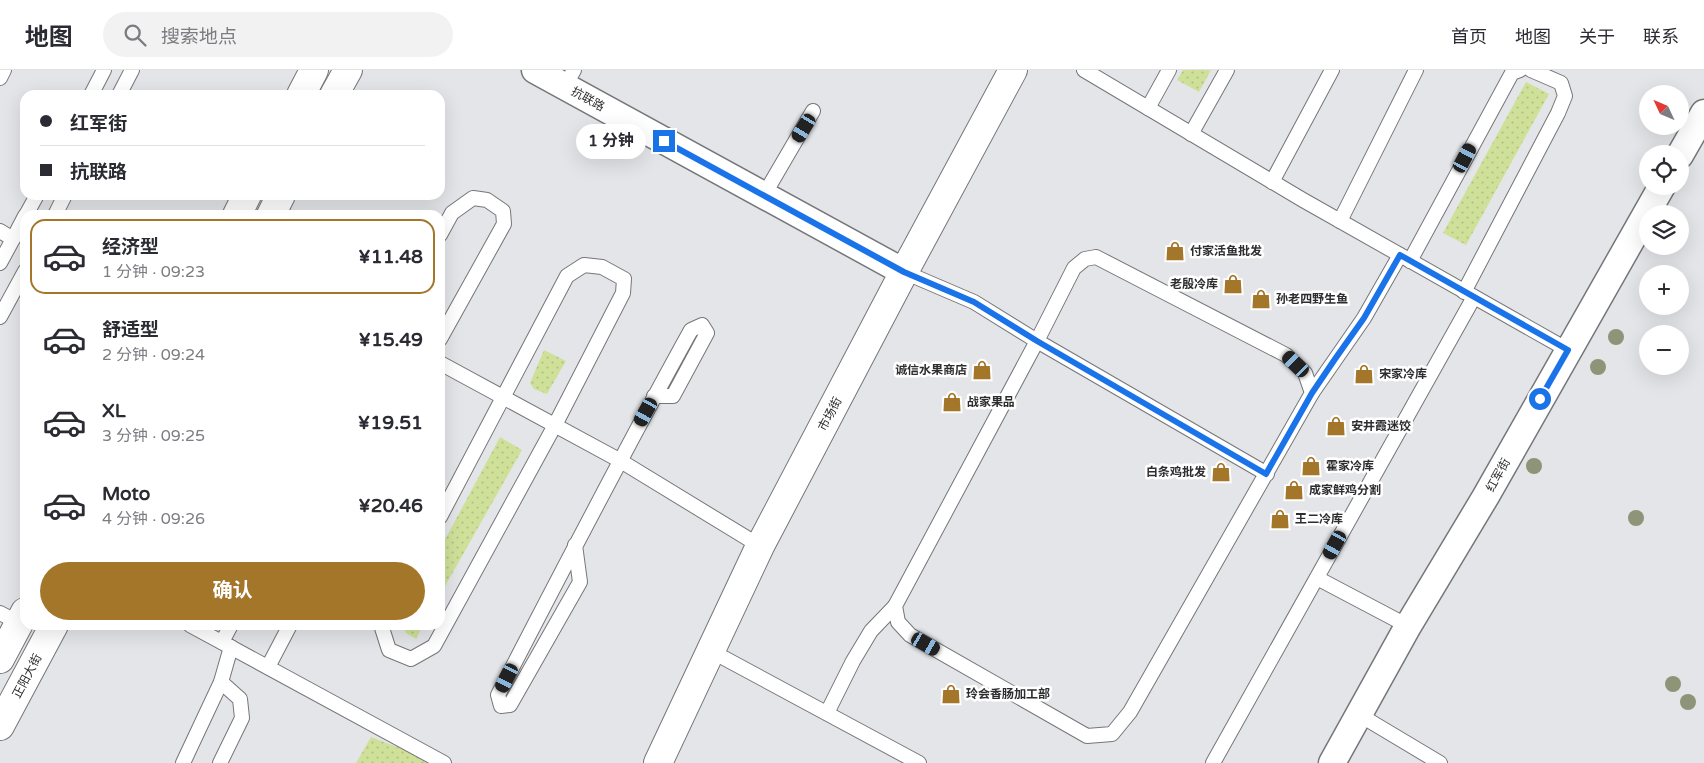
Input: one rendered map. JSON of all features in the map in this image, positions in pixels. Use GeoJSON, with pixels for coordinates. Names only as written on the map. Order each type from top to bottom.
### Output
{"type":"FeatureCollection","features":[{"type":"Feature","properties":{"kind":"street"},"geometry":{"type":"LineString","coordinates":[[304,90],[314,70]]}},
{"type":"Feature","properties":{"kind":"street"},"geometry":{"type":"LineString","coordinates":[[337,90],[348,70]]}},
{"type":"Feature","properties":{"kind":"street","name":"抗联路"},"geometry":{"type":"LineString","coordinates":[[535,70],[569,78],[764,195],[904,272]]}},
{"type":"Feature","properties":{"kind":"street","name":"市场街"},"geometry":{"type":"LineString","coordinates":[[658,763],[760,546],[1012,70]]}},
{"type":"Feature","properties":{"kind":"street"},"geometry":{"type":"LineString","coordinates":[[1686,145],[1704,113]]}},
{"type":"Feature","properties":{"kind":"street","name":"红军街"},"geometry":{"type":"LineString","coordinates":[[1332,763],[1408,626],[1486,496],[1657,195]]}},
{"type":"Feature","properties":{"kind":"street"},"geometry":{"type":"LineString","coordinates":[[0,659],[15,616]]}},
{"type":"Feature","properties":{"kind":"street","name":"正阳大街"},"geometry":{"type":"LineString","coordinates":[[0,726],[51,630]]}},
{"type":"Feature","properties":{"kind":"lane"},"geometry":{"type":"LineString","coordinates":[[0,78],[4,70]]}},
{"type":"Feature","properties":{"kind":"lane"},"geometry":{"type":"LineString","coordinates":[[94,90],[104,70]]}},
{"type":"Feature","properties":{"kind":"lane"},"geometry":{"type":"LineString","coordinates":[[122,90],[132,70]]}},
{"type":"Feature","properties":{"kind":"lane"},"geometry":{"type":"LineString","coordinates":[[1084,70],[1272,182],[1568,350]]}},
{"type":"Feature","properties":{"kind":"lane"},"geometry":{"type":"LineString","coordinates":[[1148,108],[1169,70]]}},
{"type":"Feature","properties":{"kind":"lane"},"geometry":{"type":"LineString","coordinates":[[1191,134],[1227,70]]}},
{"type":"Feature","properties":{"kind":"lane"},"geometry":{"type":"LineString","coordinates":[[1272,182],[1332,70]]}},
{"type":"Feature","properties":{"kind":"lane"},"geometry":{"type":"LineString","coordinates":[[1340,221],[1416,70]]}},
{"type":"Feature","properties":{"kind":"lane"},"geometry":{"type":"LineString","coordinates":[[895,606],[898,622],[910,635],[1086,736],[1112,734],[1130,712],[1312,393],[1405,258],[1512,73],[1520,70]]}},
{"type":"Feature","properties":{"kind":"lane"},"geometry":{"type":"LineString","coordinates":[[1213,763],[1317,578],[1469,294],[1558,113],[1565,96],[1561,83],[1531,70]]}},
{"type":"Feature","properties":{"kind":"lane"},"geometry":{"type":"LineString","coordinates":[[764,195],[814,111]]}},
{"type":"Feature","properties":{"kind":"lane"},"geometry":{"type":"LineString","coordinates":[[445,226],[452,213],[473,198],[487,200],[503,211],[504,224],[445,330]]}},
{"type":"Feature","properties":{"kind":"lane"},"geometry":{"type":"LineString","coordinates":[[0,263],[20,226]]}},
{"type":"Feature","properties":{"kind":"lane"},"geometry":{"type":"LineString","coordinates":[[0,231],[13,239]]}},
{"type":"Feature","properties":{"kind":"lane"},"geometry":{"type":"LineString","coordinates":[[827,713],[853,661],[871,631],[895,606],[1074,268],[1085,259],[1096,257],[1286,355],[1305,373],[1312,393]]}},
{"type":"Feature","properties":{"kind":"lane"},"geometry":{"type":"LineString","coordinates":[[445,507],[567,276],[584,265],[602,266],[624,279],[623,293],[555,425],[445,626]]}},
{"type":"Feature","properties":{"kind":"lane"},"geometry":{"type":"LineString","coordinates":[[904,272],[974,302],[1037,341],[1266,474]]}},
{"type":"Feature","properties":{"kind":"lane"},"geometry":{"type":"LineString","coordinates":[[0,317],[20,280]]}},
{"type":"Feature","properties":{"kind":"lane"},"geometry":{"type":"LineString","coordinates":[[575,545],[580,582],[510,705],[501,706],[498,695],[575,545],[619,460],[654,396],[691,330],[702,325],[707,333],[673,396],[654,396]]}},
{"type":"Feature","properties":{"kind":"lane"},"geometry":{"type":"LineString","coordinates":[[445,366],[619,460],[760,546]]}},
{"type":"Feature","properties":{"kind":"lane"},"geometry":{"type":"LineString","coordinates":[[1317,578],[1408,626]]}},
{"type":"Feature","properties":{"kind":"lane"},"geometry":{"type":"LineString","coordinates":[[199,630],[444,763]]}},
{"type":"Feature","properties":{"kind":"lane"},"geometry":{"type":"LineString","coordinates":[[183,763],[221,682],[230,630]]}},
{"type":"Feature","properties":{"kind":"lane"},"geometry":{"type":"LineString","coordinates":[[268,667],[287,630]]}},
{"type":"Feature","properties":{"kind":"lane"},"geometry":{"type":"LineString","coordinates":[[383,630],[389,650],[411,658],[434,646],[443,630]]}},
{"type":"Feature","properties":{"kind":"lane"},"geometry":{"type":"LineString","coordinates":[[711,651],[919,763]]}},
{"type":"Feature","properties":{"kind":"lane"},"geometry":{"type":"LineString","coordinates":[[220,763],[242,718],[240,699],[221,682]]}},
{"type":"Feature","properties":{"kind":"lane"},"geometry":{"type":"LineString","coordinates":[[1358,714],[1440,763]]}},
{"type":"Feature","properties":{"kind":"green space"},"geometry":{"type":"Polygon","coordinates":[[[1183,70],[1211,70],[1199,92],[1177,80],[1183,70]]]}},
{"type":"Feature","properties":{"kind":"green space"},"geometry":{"type":"Polygon","coordinates":[[[1526,82],[1549,94],[1466,245],[1443,233],[1526,82]]]}},
{"type":"Feature","properties":{"kind":"green space"},"geometry":{"type":"Polygon","coordinates":[[[544,350],[566,361],[547,394],[534,389],[530,383],[544,350]]]}},
{"type":"Feature","properties":{"kind":"green space"},"geometry":{"type":"Polygon","coordinates":[[[500,437],[522,450],[445,586],[445,540],[500,437]]]}},
{"type":"Feature","properties":{"kind":"green space"},"geometry":{"type":"Polygon","coordinates":[[[405,630],[420,630],[416,639],[406,633],[405,630]]]}},
{"type":"Feature","properties":{"kind":"green space"},"geometry":{"type":"Polygon","coordinates":[[[371,737],[410,752],[431,763],[356,763],[371,737]]]}},
{"type":"Feature","properties":{"kind":"place","name":"付家活鱼批发"},"geometry":{"type":"Point","coordinates":[1175,251]}},
{"type":"Feature","properties":{"kind":"place","name":"老殷冷库"},"geometry":{"type":"Point","coordinates":[1233,284]}},
{"type":"Feature","properties":{"kind":"place","name":"孙老四野生鱼"},"geometry":{"type":"Point","coordinates":[1261,299]}},
{"type":"Feature","properties":{"kind":"place","name":"诚信水果商店"},"geometry":{"type":"Point","coordinates":[982,370]}},
{"type":"Feature","properties":{"kind":"place","name":"宋家冷库"},"geometry":{"type":"Point","coordinates":[1364,374]}},
{"type":"Feature","properties":{"kind":"place","name":"战家果品"},"geometry":{"type":"Point","coordinates":[952,402]}},
{"type":"Feature","properties":{"kind":"place","name":"安井霞迷饺"},"geometry":{"type":"Point","coordinates":[1336,426]}},
{"type":"Feature","properties":{"kind":"place","name":"霍家冷库"},"geometry":{"type":"Point","coordinates":[1311,466]}},
{"type":"Feature","properties":{"kind":"place","name":"白条鸡批发"},"geometry":{"type":"Point","coordinates":[1221,472]}},
{"type":"Feature","properties":{"kind":"place","name":"成家鲜鸡分割"},"geometry":{"type":"Point","coordinates":[1294,490]}},
{"type":"Feature","properties":{"kind":"place","name":"王二冷库"},"geometry":{"type":"Point","coordinates":[1280,519]}},
{"type":"Feature","properties":{"kind":"place","name":"玲会香肠加工部"},"geometry":{"type":"Point","coordinates":[951,694]}},
{"type":"Feature","properties":{"kind":"route"},"geometry":{"type":"LineString","coordinates":[[664,141],[904,272],[974,302],[1037,341],[1266,474],[1312,393],[1364,318],[1400,255],[1568,350],[1540,399]]}}]}
